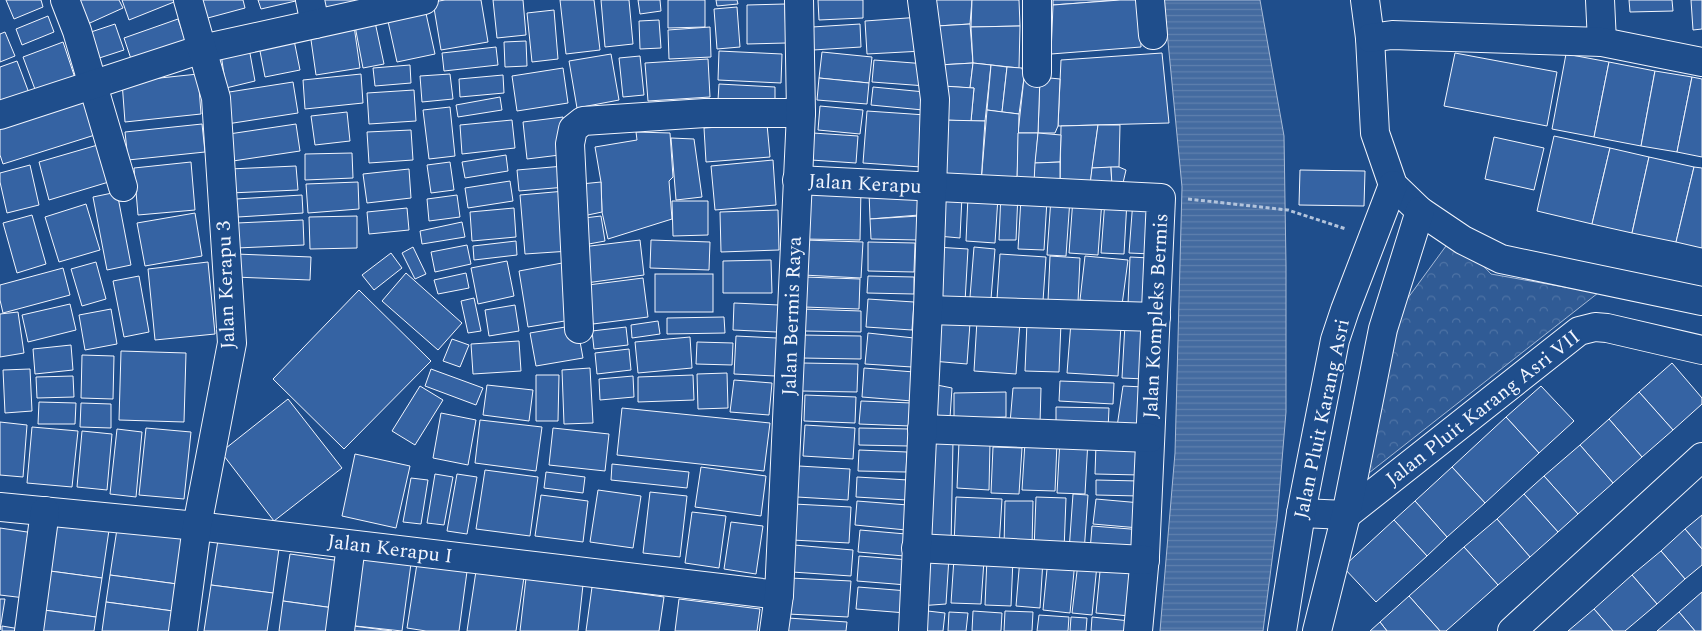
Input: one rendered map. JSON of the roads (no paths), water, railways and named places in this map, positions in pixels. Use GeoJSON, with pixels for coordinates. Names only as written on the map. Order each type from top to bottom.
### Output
{"type":"FeatureCollection","features":[{"type":"Feature","properties":{"kind":"street"},"geometry":{"type":"LineString","coordinates":[[65,0],[123,187]]}},
{"type":"Feature","properties":{"kind":"street","name":"Jalan Kerapu 3"},"geometry":{"type":"LineString","coordinates":[[183,631],[197,526],[232,343],[216,98],[188,0]]}},
{"type":"Feature","properties":{"kind":"street"},"geometry":{"type":"LineString","coordinates":[[0,115],[202,50],[312,12],[424,0]]}},
{"type":"Feature","properties":{"kind":"street","name":"Jalan Bermis Raya"},"geometry":{"type":"LineString","coordinates":[[774,631],[779,595],[801,113],[799,0]]}},
{"type":"Feature","properties":{"kind":"street"},"geometry":{"type":"LineString","coordinates":[[913,631],[928,310],[935,99],[922,0]]}},
{"type":"Feature","properties":{"kind":"street"},"geometry":{"type":"LineString","coordinates":[[1037,0],[1037,72]]}},
{"type":"Feature","properties":{"kind":"street"},"geometry":{"type":"LineString","coordinates":[[1150,0],[1153,35]]}},
{"type":"Feature","properties":{"kind":"street"},"geometry":{"type":"LineString","coordinates":[[1365,0],[1370,38],[1376,133],[1393,185],[1420,211],[1463,240],[1501,260],[1702,301]]}},
{"type":"Feature","properties":{"kind":"street"},"geometry":{"type":"LineString","coordinates":[[1600,0],[1602,42]]}},
{"type":"Feature","properties":{"kind":"street"},"geometry":{"type":"LineString","coordinates":[[1370,38],[1392,35],[1602,42],[1702,62]]}},
{"type":"Feature","properties":{"kind":"street"},"geometry":{"type":"LineString","coordinates":[[578,329],[570,144],[573,129],[583,121],[687,114],[801,113]]}},
{"type":"Feature","properties":{"kind":"street","name":"Jalan Kerapu"},"geometry":{"type":"LineString","coordinates":[[797,180],[932,188]]}},
{"type":"Feature","properties":{"kind":"street","name":"Jalan Pluit Karang Asri"},"geometry":{"type":"LineString","coordinates":[[1282,631],[1301,513],[1335,340],[1393,185]]}},
{"type":"Feature","properties":{"kind":"street","name":"Jalan Kompleks Bermis"},"geometry":{"type":"LineString","coordinates":[[932,188],[1161,198],[1144,560],[1138,631]]}},
{"type":"Feature","properties":{"kind":"street","name":"Jalan Pluit Karang Asri"},"geometry":{"type":"LineString","coordinates":[[1317,631],[1346,515],[1380,337],[1420,211]]}},
{"type":"Feature","properties":{"kind":"street"},"geometry":{"type":"LineString","coordinates":[[928,310],[1156,317]]}},
{"type":"Feature","properties":{"kind":"street","name":"Jalan Pluit Karang Asri VII"},"geometry":{"type":"LineString","coordinates":[[1346,515],[1579,331],[1595,327],[1607,328],[1702,350]]}},
{"type":"Feature","properties":{"kind":"street"},"geometry":{"type":"LineString","coordinates":[[922,429],[1150,438]]}},
{"type":"Feature","properties":{"kind":"street"},"geometry":{"type":"LineString","coordinates":[[1512,631],[1702,457]]}},
{"type":"Feature","properties":{"kind":"street","name":"Jalan Kerapu I"},"geometry":{"type":"LineString","coordinates":[[0,507],[197,526],[779,595]]}},
{"type":"Feature","properties":{"kind":"street"},"geometry":{"type":"LineString","coordinates":[[29,631],[45,511]]}},
{"type":"Feature","properties":{"kind":"street"},"geometry":{"type":"LineString","coordinates":[[1301,513],[1346,515]]}},
{"type":"Feature","properties":{"kind":"street"},"geometry":{"type":"LineString","coordinates":[[340,631],[351,545]]}},
{"type":"Feature","properties":{"kind":"street"},"geometry":{"type":"LineString","coordinates":[[916,548],[1144,560]]}}]}
